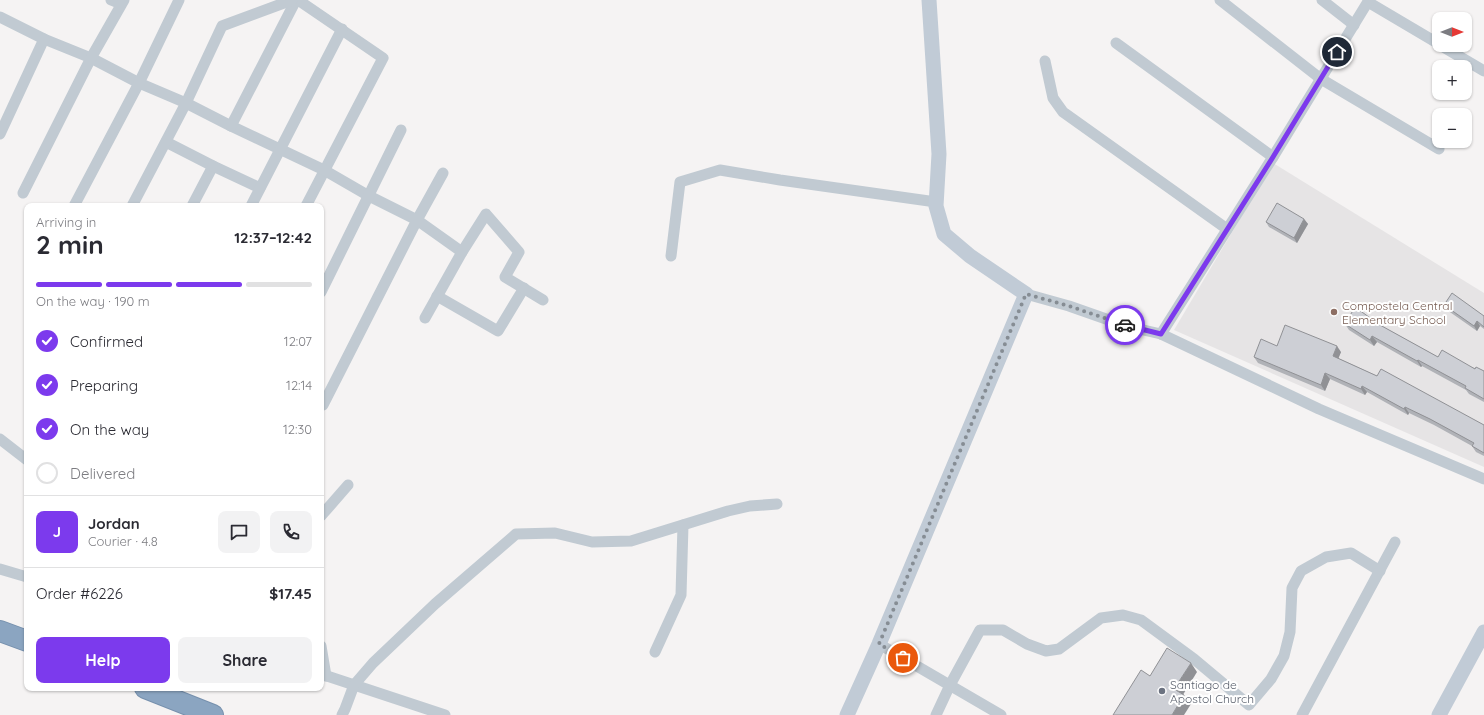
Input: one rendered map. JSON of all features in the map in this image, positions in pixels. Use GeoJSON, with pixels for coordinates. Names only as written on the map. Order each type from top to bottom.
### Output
{"type":"FeatureCollection","features":[{"type":"Feature","properties":{"kind":"highway"},"geometry":{"type":"LineString","coordinates":[[0,631],[24,641]]}},
{"type":"Feature","properties":{"kind":"highway"},"geometry":{"type":"LineString","coordinates":[[153,691],[213,715]]}},
{"type":"Feature","properties":{"kind":"street"},"geometry":{"type":"LineString","coordinates":[[76,203],[139,83],[179,0]]}},
{"type":"Feature","properties":{"kind":"street"},"geometry":{"type":"LineString","coordinates":[[134,203],[186,103],[222,26],[292,0]]}},
{"type":"Feature","properties":{"kind":"street"},"geometry":{"type":"LineString","coordinates":[[231,126],[297,0],[342,28],[383,58],[308,203]]}},
{"type":"Feature","properties":{"kind":"street"},"geometry":{"type":"LineString","coordinates":[[929,0],[938,154],[936,202],[944,234],[970,256],[1026,294],[1069,306],[1126,326],[1161,334],[1319,410],[1484,479]]}},
{"type":"Feature","properties":{"kind":"street"},"geometry":{"type":"LineString","coordinates":[[1220,0],[1321,79],[1439,149]]}},
{"type":"Feature","properties":{"kind":"street"},"geometry":{"type":"LineString","coordinates":[[1322,0],[1354,25]]}},
{"type":"Feature","properties":{"kind":"street"},"geometry":{"type":"LineString","coordinates":[[23,193],[118,1]]}},
{"type":"Feature","properties":{"kind":"street"},"geometry":{"type":"LineString","coordinates":[[1161,334],[1273,157],[1368,1],[1432,40]]}},
{"type":"Feature","properties":{"kind":"street"},"geometry":{"type":"LineString","coordinates":[[0,17],[44,39],[91,58],[139,83],[186,103],[324,170],[369,196],[417,220],[462,252]]}},
{"type":"Feature","properties":{"kind":"street"},"geometry":{"type":"LineString","coordinates":[[252,203],[342,28]]}},
{"type":"Feature","properties":{"kind":"street"},"geometry":{"type":"LineString","coordinates":[[0,134],[44,39]]}},
{"type":"Feature","properties":{"kind":"street"},"geometry":{"type":"LineString","coordinates":[[1116,43],[1273,157]]}},
{"type":"Feature","properties":{"kind":"street"},"geometry":{"type":"LineString","coordinates":[[1452,52],[1484,71]]}},
{"type":"Feature","properties":{"kind":"street"},"geometry":{"type":"LineString","coordinates":[[1045,61],[1053,98],[1063,112],[1228,229]]}},
{"type":"Feature","properties":{"kind":"street"},"geometry":{"type":"LineString","coordinates":[[324,286],[400,130]]}},
{"type":"Feature","properties":{"kind":"street"},"geometry":{"type":"LineString","coordinates":[[166,142],[260,188]]}},
{"type":"Feature","properties":{"kind":"street"},"geometry":{"type":"LineString","coordinates":[[194,203],[213,166]]}},
{"type":"Feature","properties":{"kind":"street"},"geometry":{"type":"LineString","coordinates":[[672,256],[680,182],[720,170],[936,202]]}},
{"type":"Feature","properties":{"kind":"street"},"geometry":{"type":"LineString","coordinates":[[324,403],[417,220],[443,173]]}},
{"type":"Feature","properties":{"kind":"street"},"geometry":{"type":"LineString","coordinates":[[425,318],[462,252],[486,214],[519,252],[506,277],[543,300]]}},
{"type":"Feature","properties":{"kind":"street"},"geometry":{"type":"LineString","coordinates":[[437,296],[498,331],[524,288]]}},
{"type":"Feature","properties":{"kind":"street"},"geometry":{"type":"LineString","coordinates":[[847,715],[879,644],[1026,294]]}},
{"type":"Feature","properties":{"kind":"street"},"geometry":{"type":"LineString","coordinates":[[0,439],[24,458]]}},
{"type":"Feature","properties":{"kind":"street"},"geometry":{"type":"LineString","coordinates":[[324,512],[348,484]]}},
{"type":"Feature","properties":{"kind":"street"},"geometry":{"type":"LineString","coordinates":[[342,715],[346,709],[354,685],[373,663],[435,604],[516,534],[555,533],[592,542],[631,541],[728,511],[750,506],[777,504]]}},
{"type":"Feature","properties":{"kind":"street"},"geometry":{"type":"LineString","coordinates":[[655,652],[681,595],[683,525]]}},
{"type":"Feature","properties":{"kind":"street"},"geometry":{"type":"LineString","coordinates":[[1302,715],[1395,542]]}},
{"type":"Feature","properties":{"kind":"street"},"geometry":{"type":"LineString","coordinates":[[936,715],[950,685],[980,630],[1003,630],[1027,644],[1046,650],[1059,649],[1101,618],[1123,615],[1141,620],[1147,624],[1194,659],[1249,705],[1271,679],[1284,656],[1290,632],[1292,588],[1301,571],[1326,558],[1352,553],[1380,571]]}},
{"type":"Feature","properties":{"kind":"street"},"geometry":{"type":"LineString","coordinates":[[0,568],[24,576]]}},
{"type":"Feature","properties":{"kind":"street"},"geometry":{"type":"LineString","coordinates":[[1439,715],[1484,632]]}},
{"type":"Feature","properties":{"kind":"street"},"geometry":{"type":"LineString","coordinates":[[879,644],[1001,715]]}},
{"type":"Feature","properties":{"kind":"street"},"geometry":{"type":"LineString","coordinates":[[324,675],[445,715]]}},
{"type":"Feature","properties":{"kind":"shaded area","name":"Compostela Central Elementary School"},"geometry":{"type":"Polygon","coordinates":[[[1273,163],[1484,293],[1484,467],[1174,330],[1273,163]]]}},
{"type":"Feature","properties":{"kind":"building"},"geometry":{"type":"Polygon","coordinates":[[[1277,203],[1304,219],[1294,238],[1266,222],[1277,203]]]}},
{"type":"Feature","properties":{"kind":"building"},"geometry":{"type":"Polygon","coordinates":[[[1452,293],[1484,316],[1484,327],[1477,321],[1474,326],[1444,305],[1452,293]]]}},
{"type":"Feature","properties":{"kind":"building"},"geometry":{"type":"Polygon","coordinates":[[[1355,307],[1380,325],[1438,357],[1442,350],[1475,369],[1476,367],[1484,371],[1484,399],[1465,388],[1466,386],[1418,360],[1417,361],[1372,336],[1370,340],[1345,324],[1355,307]]]}},
{"type":"Feature","properties":{"kind":"building"},"geometry":{"type":"Polygon","coordinates":[[[1285,325],[1337,346],[1333,356],[1377,376],[1381,369],[1484,425],[1484,453],[1472,446],[1474,443],[1430,419],[1405,407],[1404,409],[1362,386],[1361,389],[1325,373],[1321,385],[1254,357],[1261,339],[1277,346],[1285,325]]]}},
{"type":"Feature","properties":{"kind":"building","name":"Santiago de Apostol Church"},"geometry":{"type":"Polygon","coordinates":[[[1167,648],[1191,663],[1174,689],[1184,695],[1172,715],[1113,715],[1141,670],[1150,676],[1167,648]]]}},
{"type":"Feature","properties":{"kind":"way so far"},"geometry":{"type":"LineString","coordinates":[[903,658],[879,644],[1026,294],[1069,306],[1125,325]]}},
{"type":"Feature","properties":{"kind":"place","name":"Compostela Central Elementary School"},"geometry":{"type":"Point","coordinates":[1334,312]}},
{"type":"Feature","properties":{"kind":"place","name":"Santiago de Apostol Church"},"geometry":{"type":"Point","coordinates":[1162,691]}},
{"type":"Feature","properties":{"kind":"route"},"geometry":{"type":"LineString","coordinates":[[1125,325],[1161,334],[1273,157],[1337,52]]}}]}
